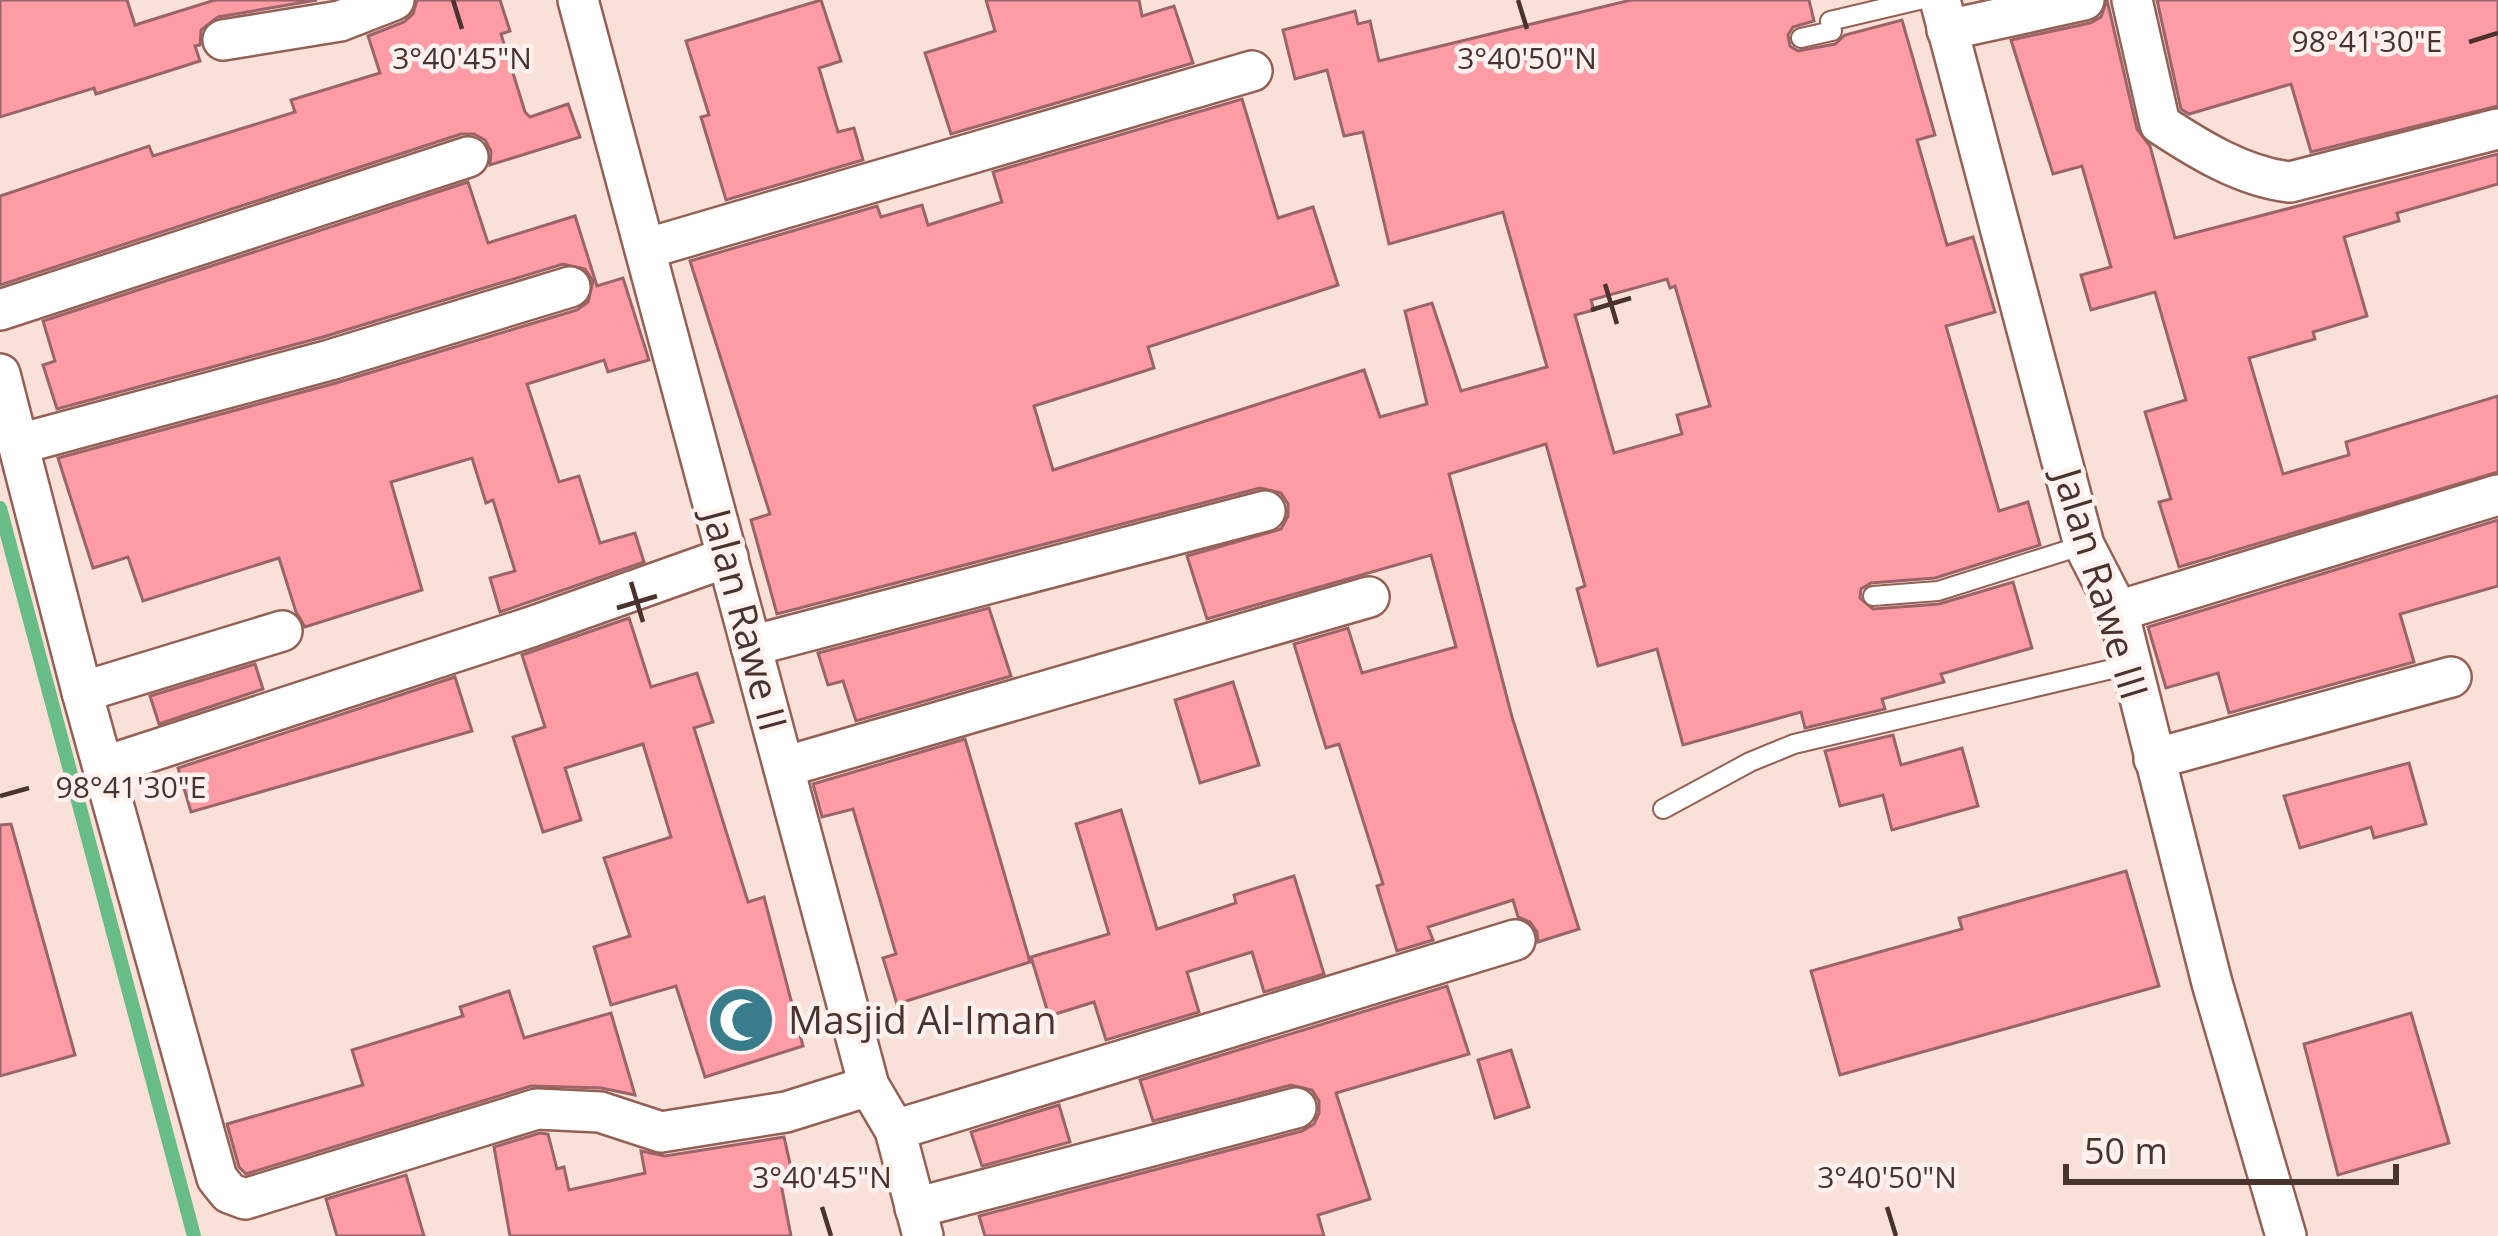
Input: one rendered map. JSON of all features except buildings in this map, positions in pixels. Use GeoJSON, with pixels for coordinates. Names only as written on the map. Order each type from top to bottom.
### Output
{"type":"FeatureCollection","features":[{"type":"Feature","properties":{"kind":"street"},"geometry":{"type":"LineString","coordinates":[[224,40],[340,21],[394,0]]}},
{"type":"Feature","properties":{"kind":"street"},"geometry":{"type":"LineString","coordinates":[[1943,15],[2084,0]]}},
{"type":"Feature","properties":{"kind":"street"},"geometry":{"type":"LineString","coordinates":[[2132,0],[2160,124],[2194,149],[2260,176],[2290,182],[2487,133]]}},
{"type":"Feature","properties":{"kind":"street","name":"Jalan Rawe II"},"geometry":{"type":"LineString","coordinates":[[590,3],[645,249],[869,1086],[895,1130],[919,1222]]}},
{"type":"Feature","properties":{"kind":"street","name":"Jalan Rawe III"},"geometry":{"type":"LineString","coordinates":[[1943,15],[2084,544],[2118,611],[2212,983],[2287,1236]]}},
{"type":"Feature","properties":{"kind":"street"},"geometry":{"type":"LineString","coordinates":[[645,249],[1252,70]]}},
{"type":"Feature","properties":{"kind":"street"},"geometry":{"type":"LineString","coordinates":[[0,310],[468,157]]}},
{"type":"Feature","properties":{"kind":"street"},"geometry":{"type":"LineString","coordinates":[[19,444],[330,360],[570,287]]}},
{"type":"Feature","properties":{"kind":"street"},"geometry":{"type":"LineString","coordinates":[[0,374],[82,692],[217,1178],[229,1193],[245,1199],[537,1109],[600,1112],[661,1132],[786,1112],[869,1086]]}},
{"type":"Feature","properties":{"kind":"street"},"geometry":{"type":"LineString","coordinates":[[2118,611],[2498,495]]}},
{"type":"Feature","properties":{"kind":"street"},"geometry":{"type":"LineString","coordinates":[[752,646],[1265,511]]}},
{"type":"Feature","properties":{"kind":"street"},"geometry":{"type":"LineString","coordinates":[[106,766],[531,627],[728,557]]}},
{"type":"Feature","properties":{"kind":"street"},"geometry":{"type":"LineString","coordinates":[[784,766],[1370,597]]}},
{"type":"Feature","properties":{"kind":"street"},"geometry":{"type":"LineString","coordinates":[[82,692],[282,631]]}},
{"type":"Feature","properties":{"kind":"street"},"geometry":{"type":"LineString","coordinates":[[2153,759],[2451,676]]}},
{"type":"Feature","properties":{"kind":"street"},"geometry":{"type":"LineString","coordinates":[[895,1130],[1515,940]]}},
{"type":"Feature","properties":{"kind":"street"},"geometry":{"type":"LineString","coordinates":[[919,1222],[1296,1108]]}},
{"type":"Feature","properties":{"kind":"lane"},"geometry":{"type":"LineString","coordinates":[[1801,38],[1832,31],[1830,21],[1919,0]]}},
{"type":"Feature","properties":{"kind":"lane"},"geometry":{"type":"LineString","coordinates":[[1873,596],[1938,591],[2084,544]]}},
{"type":"Feature","properties":{"kind":"lane"},"geometry":{"type":"LineString","coordinates":[[1663,809],[1794,744],[2129,665]]}},
{"type":"Feature","properties":{"kind":"waterway"},"geometry":{"type":"LineString","coordinates":[[0,508],[194,1236]]}},
{"type":"Feature","properties":{"kind":"place","name":"Masjid Al-Iman"},"geometry":{"type":"Point","coordinates":[741,1020]}}]}
